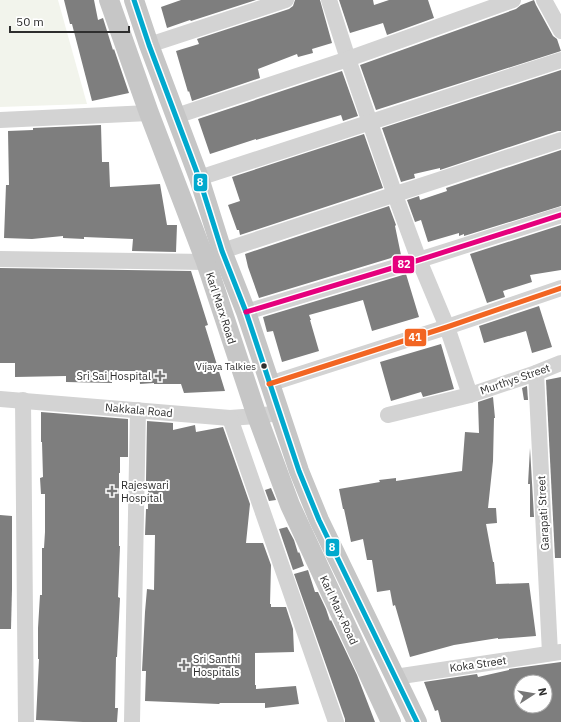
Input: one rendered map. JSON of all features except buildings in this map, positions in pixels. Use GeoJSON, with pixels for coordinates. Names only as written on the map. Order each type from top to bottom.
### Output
{"type":"FeatureCollection","features":[{"type":"Feature","properties":{"kind":"main road","name":"Karl Marx Road"},"geometry":{"type":"LineString","coordinates":[[110,0],[149,113],[214,257],[246,312],[298,471],[319,520],[417,722]]}},
{"type":"Feature","properties":{"kind":"main road","name":"Karl Marx Road"},"geometry":{"type":"LineString","coordinates":[[134,0],[198,178],[214,257],[257,416],[290,505],[391,722]]}},
{"type":"Feature","properties":{"kind":"street"},"geometry":{"type":"LineString","coordinates":[[149,45],[286,0]]}},
{"type":"Feature","properties":{"kind":"street"},"geometry":{"type":"LineString","coordinates":[[329,0],[348,59],[419,260],[447,327],[470,394]]}},
{"type":"Feature","properties":{"kind":"street"},"geometry":{"type":"LineString","coordinates":[[176,116],[348,59],[513,0]]}},
{"type":"Feature","properties":{"kind":"street"},"geometry":{"type":"LineString","coordinates":[[544,0],[561,30]]}},
{"type":"Feature","properties":{"kind":"street"},"geometry":{"type":"LineString","coordinates":[[198,178],[561,60]]}},
{"type":"Feature","properties":{"kind":"street"},"geometry":{"type":"LineString","coordinates":[[0,120],[149,113]]}},
{"type":"Feature","properties":{"kind":"street"},"geometry":{"type":"LineString","coordinates":[[0,259],[214,257],[561,140]]}},
{"type":"Feature","properties":{"kind":"street"},"geometry":{"type":"LineString","coordinates":[[246,312],[419,260],[561,215]]}},
{"type":"Feature","properties":{"kind":"street"},"geometry":{"type":"LineString","coordinates":[[269,384],[447,327],[561,288]]}},
{"type":"Feature","properties":{"kind":"street","name":"Murthys Street"},"geometry":{"type":"LineString","coordinates":[[388,416],[470,394],[536,373],[561,363]]}},
{"type":"Feature","properties":{"kind":"street","name":"Garapati Street"},"geometry":{"type":"LineString","coordinates":[[536,373],[556,653]]}},
{"type":"Feature","properties":{"kind":"street","name":"Nakkala Road"},"geometry":{"type":"LineString","coordinates":[[0,399],[230,418],[279,413]]}},
{"type":"Feature","properties":{"kind":"street"},"geometry":{"type":"LineString","coordinates":[[23,400],[26,722]]}},
{"type":"Feature","properties":{"kind":"street"},"geometry":{"type":"LineString","coordinates":[[132,722],[138,410]]}},
{"type":"Feature","properties":{"kind":"street"},"geometry":{"type":"LineString","coordinates":[[230,418],[336,722]]}},
{"type":"Feature","properties":{"kind":"street","name":"Koka Street"},"geometry":{"type":"LineString","coordinates":[[394,676],[556,653]]}},
{"type":"Feature","properties":{"kind":"shaded area"},"geometry":{"type":"Polygon","coordinates":[[[0,0],[58,0],[87,104],[0,107],[0,0]]]}},
{"type":"Feature","properties":{"kind":"transit line","name":"8"},"geometry":{"type":"LineString","coordinates":[[134,0],[149,45],[199,178],[222,251],[246,312],[299,471],[319,520],[417,722]]}},
{"type":"Feature","properties":{"kind":"transit line","name":"82"},"geometry":{"type":"LineString","coordinates":[[246,312],[419,260],[561,215]]}},
{"type":"Feature","properties":{"kind":"transit line","name":"41"},"geometry":{"type":"LineString","coordinates":[[269,384],[447,327],[561,288]]}},
{"type":"Feature","properties":{"kind":"place","name":"Vijaya Talkies"},"geometry":{"type":"Point","coordinates":[264,366]}},
{"type":"Feature","properties":{"kind":"place","name":"Sri Sai Hospital"},"geometry":{"type":"Point","coordinates":[160,376]}},
{"type":"Feature","properties":{"kind":"place","name":"Rajeswari Hospital"},"geometry":{"type":"Point","coordinates":[112,491]}},
{"type":"Feature","properties":{"kind":"place","name":"Sri Santhi Hospitals"},"geometry":{"type":"Point","coordinates":[184,665]}}]}
